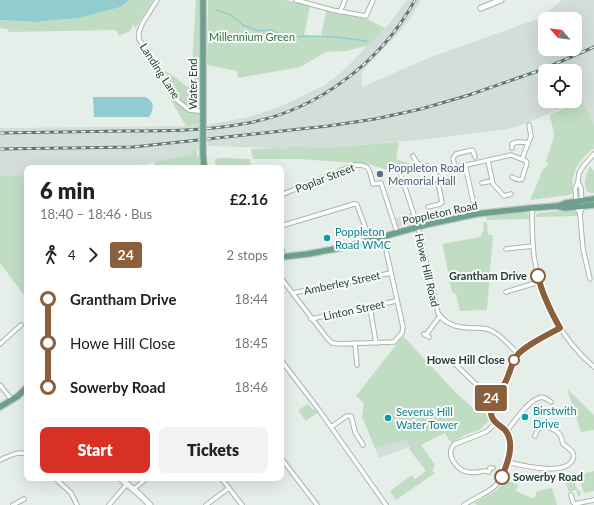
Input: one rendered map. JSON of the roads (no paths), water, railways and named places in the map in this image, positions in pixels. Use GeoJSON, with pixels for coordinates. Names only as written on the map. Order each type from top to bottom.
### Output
{"type":"FeatureCollection","features":[{"type":"Feature","properties":{"kind":"main road","name":"Water End"},"geometry":{"type":"LineString","coordinates":[[203,0],[204,165]]}},
{"type":"Feature","properties":{"kind":"main road","name":"Poppleton Road"},"geometry":{"type":"LineString","coordinates":[[579,204],[594,199]]}},
{"type":"Feature","properties":{"kind":"main road","name":"Poppleton Road"},"geometry":{"type":"LineString","coordinates":[[284,257],[326,251],[397,232],[476,214],[557,206],[564,203],[594,205]]}},
{"type":"Feature","properties":{"kind":"main road"},"geometry":{"type":"LineString","coordinates":[[0,407],[24,391]]}},
{"type":"Feature","properties":{"kind":"main road"},"geometry":{"type":"LineString","coordinates":[[18,396],[24,395]]}},
{"type":"Feature","properties":{"kind":"street","name":"Landing Lane"},"geometry":{"type":"LineString","coordinates":[[157,0],[142,24],[139,32],[139,39],[178,101],[189,110],[198,111]]}},
{"type":"Feature","properties":{"kind":"street"},"geometry":{"type":"LineString","coordinates":[[296,0],[340,12],[366,16],[373,0]]}},
{"type":"Feature","properties":{"kind":"street"},"geometry":{"type":"LineString","coordinates":[[314,5],[316,0]]}},
{"type":"Feature","properties":{"kind":"street"},"geometry":{"type":"LineString","coordinates":[[340,12],[345,0]]}},
{"type":"Feature","properties":{"kind":"street"},"geometry":{"type":"LineString","coordinates":[[481,8],[490,2],[506,0]]}},
{"type":"Feature","properties":{"kind":"street"},"geometry":{"type":"LineString","coordinates":[[524,160],[531,136],[529,126]]}},
{"type":"Feature","properties":{"kind":"street"},"geometry":{"type":"LineString","coordinates":[[512,148],[513,143],[528,143]]}},
{"type":"Feature","properties":{"kind":"street"},"geometry":{"type":"LineString","coordinates":[[455,168],[453,158],[456,154],[472,150],[474,157]]}},
{"type":"Feature","properties":{"kind":"street"},"geometry":{"type":"LineString","coordinates":[[590,279],[583,249],[579,204],[575,189],[584,164],[594,154]]}},
{"type":"Feature","properties":{"kind":"street"},"geometry":{"type":"LineString","coordinates":[[412,156],[417,164],[427,166],[435,172],[442,202],[440,204],[428,207]]}},
{"type":"Feature","properties":{"kind":"street"},"geometry":{"type":"LineString","coordinates":[[435,172],[514,156],[524,160],[527,163],[522,179],[518,180],[512,177]]}},
{"type":"Feature","properties":{"kind":"street"},"geometry":{"type":"LineString","coordinates":[[488,161],[492,181],[496,187],[503,195],[506,196],[511,194]]}},
{"type":"Feature","properties":{"kind":"street","name":"Poplar Street"},"geometry":{"type":"LineString","coordinates":[[284,194],[356,165],[366,166],[368,167],[373,184],[381,183],[397,232]]}},
{"type":"Feature","properties":{"kind":"street"},"geometry":{"type":"LineString","coordinates":[[465,166],[476,214]]}},
{"type":"Feature","properties":{"kind":"street","name":"Howe Hill Road"},"geometry":{"type":"LineString","coordinates":[[401,174],[418,227],[436,310],[440,316],[451,324],[460,328],[483,328],[493,331],[518,354]]}},
{"type":"Feature","properties":{"kind":"street"},"geometry":{"type":"LineString","coordinates":[[482,183],[492,181]]}},
{"type":"Feature","properties":{"kind":"street"},"geometry":{"type":"LineString","coordinates":[[284,225],[356,204],[370,240]]}},
{"type":"Feature","properties":{"kind":"street"},"geometry":{"type":"LineString","coordinates":[[532,208],[533,246],[539,282],[560,328],[574,346],[594,367]]}},
{"type":"Feature","properties":{"kind":"street"},"geometry":{"type":"LineString","coordinates":[[284,282],[311,319],[326,338],[332,343],[355,344],[394,342],[402,333],[403,327],[396,302],[383,236]]}},
{"type":"Feature","properties":{"kind":"street"},"geometry":{"type":"LineString","coordinates":[[506,248],[533,246]]}},
{"type":"Feature","properties":{"kind":"street","name":"Amberley Street"},"geometry":{"type":"LineString","coordinates":[[292,293],[391,273]]}},
{"type":"Feature","properties":{"kind":"street"},"geometry":{"type":"LineString","coordinates":[[506,292],[539,282]]}},
{"type":"Feature","properties":{"kind":"street","name":"Linton Street"},"geometry":{"type":"LineString","coordinates":[[311,319],[396,302]]}},
{"type":"Feature","properties":{"kind":"street"},"geometry":{"type":"LineString","coordinates":[[370,307],[376,343]]}},
{"type":"Feature","properties":{"kind":"street"},"geometry":{"type":"LineString","coordinates":[[426,335],[440,316]]}},
{"type":"Feature","properties":{"kind":"street"},"geometry":{"type":"LineString","coordinates":[[0,344],[21,326]]}},
{"type":"Feature","properties":{"kind":"street"},"geometry":{"type":"LineString","coordinates":[[453,362],[480,388],[490,392],[497,391],[504,385],[514,360],[521,351],[560,328]]}},
{"type":"Feature","properties":{"kind":"street"},"geometry":{"type":"LineString","coordinates":[[355,344],[357,365]]}},
{"type":"Feature","properties":{"kind":"street"},"geometry":{"type":"LineString","coordinates":[[284,364],[319,410],[386,505]]}},
{"type":"Feature","properties":{"kind":"street"},"geometry":{"type":"LineString","coordinates":[[0,385],[12,400]]}},
{"type":"Feature","properties":{"kind":"street"},"geometry":{"type":"LineString","coordinates":[[464,505],[497,485],[502,477],[507,462],[511,444],[509,436],[493,419],[491,414],[490,392]]}},
{"type":"Feature","properties":{"kind":"street"},"geometry":{"type":"LineString","coordinates":[[506,432],[525,408],[536,399],[541,397],[551,402]]}},
{"type":"Feature","properties":{"kind":"street"},"geometry":{"type":"LineString","coordinates":[[331,427],[347,416],[356,417]]}},
{"type":"Feature","properties":{"kind":"street"},"geometry":{"type":"LineString","coordinates":[[351,416],[355,432],[363,445]]}},
{"type":"Feature","properties":{"kind":"street"},"geometry":{"type":"LineString","coordinates":[[493,468],[490,468],[489,472],[486,470],[472,472],[463,471],[453,460],[451,451],[455,444],[486,432],[496,423]]}},
{"type":"Feature","properties":{"kind":"street"},"geometry":{"type":"LineString","coordinates":[[507,462],[550,469],[559,468],[572,461],[574,456],[573,453],[563,444],[558,433],[551,429],[542,427],[537,430],[535,436]]}},
{"type":"Feature","properties":{"kind":"street"},"geometry":{"type":"LineString","coordinates":[[0,460],[16,453],[24,453]]}},
{"type":"Feature","properties":{"kind":"street"},"geometry":{"type":"LineString","coordinates":[[284,462],[317,505]]}},
{"type":"Feature","properties":{"kind":"street"},"geometry":{"type":"LineString","coordinates":[[58,481],[71,494],[77,505]]}},
{"type":"Feature","properties":{"kind":"street"},"geometry":{"type":"LineString","coordinates":[[124,481],[150,505]]}},
{"type":"Feature","properties":{"kind":"street"},"geometry":{"type":"LineString","coordinates":[[134,489],[143,481]]}},
{"type":"Feature","properties":{"kind":"street"},"geometry":{"type":"LineString","coordinates":[[223,481],[242,505]]}},
{"type":"Feature","properties":{"kind":"street"},"geometry":{"type":"LineString","coordinates":[[108,505],[127,484]]}},
{"type":"Feature","properties":{"kind":"street"},"geometry":{"type":"LineString","coordinates":[[206,505],[229,488]]}},
{"type":"Feature","properties":{"kind":"street"},"geometry":{"type":"LineString","coordinates":[[571,495],[575,504],[594,500]]}},
{"type":"Feature","properties":{"kind":"street"},"geometry":{"type":"LineString","coordinates":[[13,505],[24,500]]}},
{"type":"Feature","properties":{"kind":"water"},"geometry":{"type":"Polygon","coordinates":[[[0,0],[129,0],[120,7],[79,18],[35,22],[0,20],[0,0]]]}},
{"type":"Feature","properties":{"kind":"water"},"geometry":{"type":"Polygon","coordinates":[[[93,97],[145,97],[151,101],[153,108],[149,117],[94,117],[93,97]]]}},
{"type":"Feature","properties":{"kind":"waterway"},"geometry":{"type":"LineString","coordinates":[[217,10],[231,15],[243,25],[259,31],[272,30],[282,36],[290,38],[304,36],[337,37],[367,41]]}},
{"type":"Feature","properties":{"kind":"railway"},"geometry":{"type":"LineString","coordinates":[[0,133],[186,130],[233,126],[274,117],[323,95],[366,63],[401,23],[415,0]]}},
{"type":"Feature","properties":{"kind":"railway"},"geometry":{"type":"LineString","coordinates":[[0,149],[133,147],[328,126],[375,119],[421,109],[469,95],[541,70],[594,47]]}},
{"type":"Feature","properties":{"kind":"place","name":"Poppleton Road Memorial Hall"},"geometry":{"type":"Point","coordinates":[380,174]}},
{"type":"Feature","properties":{"kind":"place","name":"Poppleton Road WMC"},"geometry":{"type":"Point","coordinates":[327,238]}},
{"type":"Feature","properties":{"kind":"place","name":"Grantham Drive"},"geometry":{"type":"Point","coordinates":[538,276]}},
{"type":"Feature","properties":{"kind":"place","name":"Howe Hill Close"},"geometry":{"type":"Point","coordinates":[514,360]}},
{"type":"Feature","properties":{"kind":"place","name":"Birstwith Drive"},"geometry":{"type":"Point","coordinates":[525,417]}},
{"type":"Feature","properties":{"kind":"place","name":"Severus Hill Water Tower"},"geometry":{"type":"Point","coordinates":[388,418]}},
{"type":"Feature","properties":{"kind":"place","name":"Sowerby Road"},"geometry":{"type":"Point","coordinates":[502,477]}},
{"type":"Feature","properties":{"kind":"park label","name":"Millennium Green"},"geometry":{"type":"Point","coordinates":[252,37]}}]}
